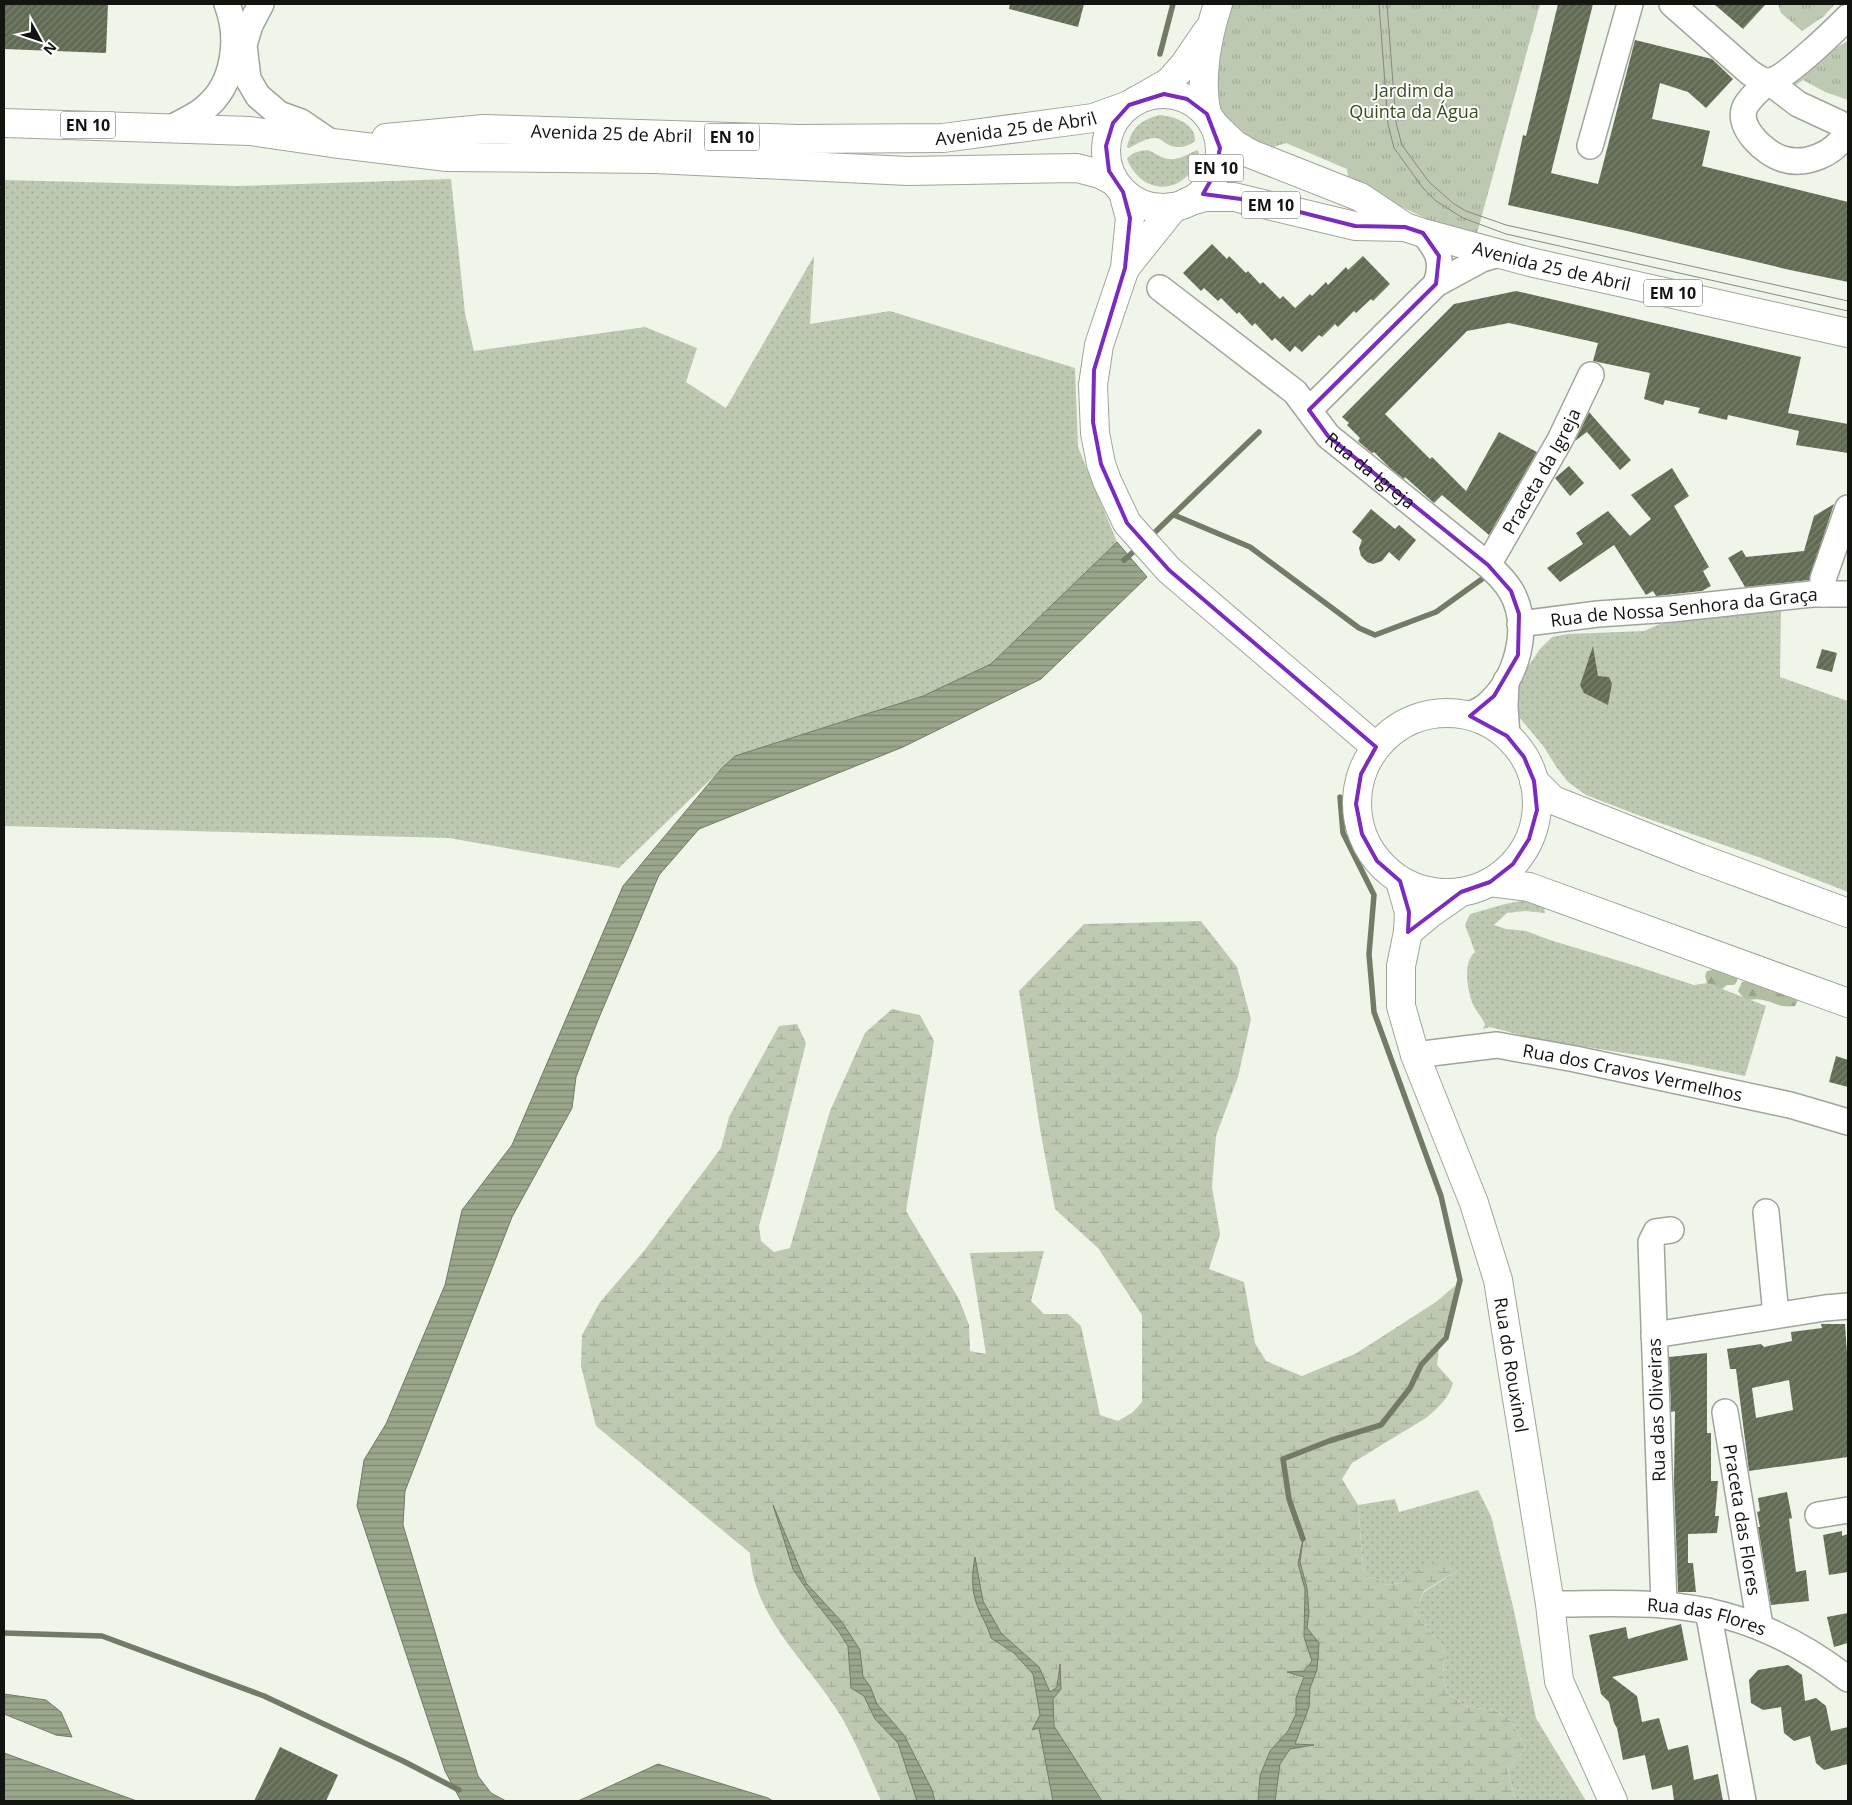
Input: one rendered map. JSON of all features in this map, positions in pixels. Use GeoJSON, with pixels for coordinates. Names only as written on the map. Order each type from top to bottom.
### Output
{"type":"FeatureCollection","features":[{"type":"Feature","properties":{"kind":"main road"},"geometry":{"type":"LineString","coordinates":[[1214,14],[1184,65],[1169,82],[1135,101],[1120,113],[1108,134],[1106,159],[1109,171],[1119,187],[1130,218],[1125,268],[1099,345],[1094,370],[1094,433],[1105,477],[1128,524],[1169,570],[1376,747]]}},
{"type":"Feature","properties":{"kind":"main road"},"geometry":{"type":"LineString","coordinates":[[1210,119],[1203,88],[1214,14]]}},
{"type":"Feature","properties":{"kind":"main road","name":"EN 10"},"geometry":{"type":"LineString","coordinates":[[1119,187],[1134,200],[1147,206],[1160,208],[1181,204],[1199,195],[1208,185],[1215,173],[1219,159],[1218,135],[1210,119],[1193,102],[1176,95],[1164,94],[1135,101]]}},
{"type":"Feature","properties":{"kind":"main road","name":"Avenida 25 de Abril"},"geometry":{"type":"LineString","coordinates":[[332,143],[484,129],[796,139],[943,138],[1093,118],[1135,101]]}},
{"type":"Feature","properties":{"kind":"main road","name":"Avenida 25 de Abril"},"geometry":{"type":"LineString","coordinates":[[1210,119],[1234,144],[1243,149],[1360,197],[1414,230]]}},
{"type":"Feature","properties":{"kind":"main road","name":"Avenida 25 de Abril"},"geometry":{"type":"LineString","coordinates":[[4,122],[250,131],[447,157],[655,159],[908,171],[1077,168],[1100,174],[1119,187]]}},
{"type":"Feature","properties":{"kind":"main road","name":"Avenida 25 de Abril"},"geometry":{"type":"LineString","coordinates":[[1181,204],[1205,197],[1234,197],[1355,226],[1414,230],[1499,254],[1848,332]]}},
{"type":"Feature","properties":{"kind":"main road"},"geometry":{"type":"LineString","coordinates":[[1125,268],[1181,204]]}},
{"type":"Feature","properties":{"kind":"main road"},"geometry":{"type":"LineString","coordinates":[[1408,932],[1461,892],[1490,882],[1513,864],[1529,839],[1537,810],[1534,781],[1524,757],[1508,736],[1490,724],[1469,716],[1444,713],[1418,718],[1395,729],[1376,747],[1361,774],[1356,804],[1362,834],[1377,860],[1400,880],[1429,892],[1461,892]]}},
{"type":"Feature","properties":{"kind":"main road"},"geometry":{"type":"LineString","coordinates":[[1534,781],[1553,800],[1848,914]]}},
{"type":"Feature","properties":{"kind":"main road","name":"Rua do Rouxinol"},"geometry":{"type":"LineString","coordinates":[[1400,880],[1409,912],[1408,932],[1400,966],[1401,1006],[1415,1054],[1474,1203],[1498,1280],[1550,1604],[1559,1681],[1613,1801]]}},
{"type":"Feature","properties":{"kind":"main road"},"geometry":{"type":"LineString","coordinates":[[1490,882],[1529,886],[1848,1003]]}},
{"type":"Feature","properties":{"kind":"street"},"geometry":{"type":"LineString","coordinates":[[172,128],[205,108],[219,94],[228,77],[233,39],[227,4]]}},
{"type":"Feature","properties":{"kind":"street"},"geometry":{"type":"LineString","coordinates":[[261,4],[250,25],[244,45],[248,79],[258,96],[279,114],[301,122],[332,143]]}},
{"type":"Feature","properties":{"kind":"street"},"geometry":{"type":"LineString","coordinates":[[1590,146],[1630,4]]}},
{"type":"Feature","properties":{"kind":"street"},"geometry":{"type":"LineString","coordinates":[[1672,4],[1762,79],[1780,76],[1816,48],[1848,17]]}},
{"type":"Feature","properties":{"kind":"street"},"geometry":{"type":"LineString","coordinates":[[1414,230],[1433,244],[1439,256],[1440,266],[1436,284]]}},
{"type":"Feature","properties":{"kind":"street"},"geometry":{"type":"LineString","coordinates":[[1309,410],[1436,284],[1482,259],[1499,254]]}},
{"type":"Feature","properties":{"kind":"street","name":"Rua da Igreja"},"geometry":{"type":"LineString","coordinates":[[1160,288],[1295,392],[1328,436],[1488,565],[1511,591],[1518,607],[1520,624],[1518,655],[1506,681],[1486,706],[1469,716]]}},
{"type":"Feature","properties":{"kind":"street","name":"Praceta da Igreja"},"geometry":{"type":"LineString","coordinates":[[1488,565],[1560,440],[1591,375]]}},
{"type":"Feature","properties":{"kind":"street"},"geometry":{"type":"LineString","coordinates":[[1823,594],[1823,579],[1848,508]]}},
{"type":"Feature","properties":{"kind":"street","name":"Rua de Nossa Senhora da Graça"},"geometry":{"type":"LineString","coordinates":[[1520,624],[1598,614],[1672,609],[1756,599],[1848,594]]}},
{"type":"Feature","properties":{"kind":"street","name":"Rua da Igreja"},"geometry":{"type":"LineString","coordinates":[[1506,681],[1505,706],[1508,736]]}},
{"type":"Feature","properties":{"kind":"street","name":"Rua dos Cravos Vermelhos"},"geometry":{"type":"LineString","coordinates":[[1415,1054],[1497,1046],[1575,1059],[1790,1105],[1848,1122]]}},
{"type":"Feature","properties":{"kind":"street"},"geometry":{"type":"LineString","coordinates":[[1766,1212],[1776,1315]]}},
{"type":"Feature","properties":{"kind":"street","name":"Rua das Oliveiras"},"geometry":{"type":"LineString","coordinates":[[1664,1605],[1651,1242],[1656,1232],[1671,1230]]}},
{"type":"Feature","properties":{"kind":"street"},"geometry":{"type":"LineString","coordinates":[[1654,1334],[1848,1306]]}},
{"type":"Feature","properties":{"kind":"street","name":"Praceta das Flores"},"geometry":{"type":"LineString","coordinates":[[1725,1412],[1760,1626]]}},
{"type":"Feature","properties":{"kind":"street"},"geometry":{"type":"LineString","coordinates":[[1818,1514],[1848,1510]]}},
{"type":"Feature","properties":{"kind":"street","name":"Rua das Flores"},"geometry":{"type":"LineString","coordinates":[[1550,1604],[1664,1605],[1708,1611],[1760,1626],[1796,1643],[1848,1679]]}},
{"type":"Feature","properties":{"kind":"street"},"geometry":{"type":"LineString","coordinates":[[1708,1611],[1744,1801]]}},
{"type":"Feature","properties":{"kind":"highlighted area"},"geometry":{"type":"Polygon","coordinates":[[[1164,94],[1187,99],[1207,114],[1220,148],[1215,173],[1203,194],[1256,201],[1355,226],[1405,227],[1423,233],[1439,256],[1436,284],[1309,410],[1328,436],[1488,565],[1511,591],[1519,614],[1518,655],[1494,696],[1470,716],[1507,736],[1524,757],[1534,781],[1537,810],[1529,839],[1513,864],[1490,882],[1461,892],[1408,932],[1409,912],[1400,881],[1377,861],[1362,834],[1356,804],[1361,774],[1376,747],[1169,570],[1127,523],[1101,464],[1093,422],[1094,370],[1125,268],[1130,218],[1123,192],[1109,171],[1106,146],[1113,123],[1129,105],[1164,94]]]}},
{"type":"Feature","properties":{"kind":"green space","name":"Jardim da Quinta da Água"},"geometry":{"type":"Polygon","coordinates":[[[1232,4],[1540,4],[1476,237],[1438,224],[1349,182],[1347,169],[1286,143],[1270,148],[1257,143],[1227,123],[1212,100],[1212,64],[1232,4]]]}},
{"type":"Feature","properties":{"kind":"green space"},"geometry":{"type":"Polygon","coordinates":[[[1778,4],[1835,4],[1823,17],[1802,31],[1781,13],[1778,4]]]}},
{"type":"Feature","properties":{"kind":"green space"},"geometry":{"type":"Polygon","coordinates":[[[1848,41],[1848,100],[1825,92],[1803,80],[1792,88],[1788,87],[1821,52],[1832,50],[1848,41]]]}},
{"type":"Feature","properties":{"kind":"green space"},"geometry":{"type":"Polygon","coordinates":[[[1159,115],[1177,119],[1188,125],[1192,129],[1195,141],[1186,146],[1175,147],[1159,139],[1152,138],[1129,148],[1127,147],[1131,135],[1137,126],[1159,115]]]}},
{"type":"Feature","properties":{"kind":"green space"},"geometry":{"type":"Polygon","coordinates":[[[1147,150],[1167,159],[1180,158],[1197,150],[1199,152],[1194,166],[1186,177],[1176,184],[1166,187],[1154,186],[1144,181],[1134,172],[1127,159],[1133,153],[1147,150]]]}},
{"type":"Feature","properties":{"kind":"green space"},"geometry":{"type":"Polygon","coordinates":[[[451,179],[465,313],[474,351],[645,327],[697,348],[686,382],[726,408],[814,256],[810,324],[890,311],[1075,368],[1078,447],[1117,542],[991,664],[923,696],[735,756],[619,868],[449,838],[4,826],[4,180],[238,186],[451,179]]]}},
{"type":"Feature","properties":{"kind":"green space"},"geometry":{"type":"Polygon","coordinates":[[[1781,609],[1780,677],[1848,701],[1848,892],[1761,858],[1586,795],[1568,782],[1544,747],[1519,717],[1516,702],[1520,678],[1540,649],[1552,637],[1568,634],[1644,631],[1660,624],[1781,609]]]}},
{"type":"Feature","properties":{"kind":"green space"},"geometry":{"type":"Polygon","coordinates":[[[1526,900],[1544,906],[1545,913],[1525,911],[1507,913],[1494,925],[1506,929],[1526,931],[1694,985],[1707,983],[1766,1006],[1745,1076],[1668,1060],[1536,1039],[1490,1027],[1483,1029],[1485,1024],[1473,1005],[1470,996],[1467,969],[1471,956],[1475,952],[1465,925],[1470,914],[1526,900]]]}},
{"type":"Feature","properties":{"kind":"green space"},"geometry":{"type":"Polygon","coordinates":[[[1201,921],[1237,967],[1251,1019],[1238,1077],[1216,1136],[1212,1187],[1220,1234],[1209,1269],[1244,1282],[1255,1343],[1266,1361],[1302,1376],[1355,1354],[1436,1302],[1456,1285],[1451,1312],[1439,1349],[1437,1365],[1453,1383],[1449,1393],[1426,1418],[1352,1463],[1342,1479],[1358,1505],[1364,1578],[1373,1577],[1386,1585],[1400,1583],[1409,1573],[1450,1559],[1457,1571],[1424,1591],[1415,1612],[1444,1648],[1443,1679],[1448,1693],[1465,1706],[1491,1709],[1500,1713],[1512,1722],[1526,1748],[1507,1770],[1516,1801],[1275,1801],[1280,1764],[1290,1749],[1311,1745],[1295,1744],[1309,1707],[1310,1688],[1317,1670],[1307,1628],[1309,1612],[1307,1588],[1300,1562],[1301,1551],[1298,1564],[1305,1589],[1304,1637],[1313,1661],[1304,1671],[1289,1672],[1304,1677],[1296,1698],[1296,1714],[1288,1731],[1270,1751],[1260,1776],[1258,1801],[1102,1801],[1054,1726],[1053,1699],[1061,1689],[1059,1668],[1057,1687],[1050,1692],[1039,1667],[1001,1633],[983,1601],[975,1559],[977,1604],[989,1629],[991,1638],[1014,1653],[1033,1674],[1040,1715],[1033,1730],[1039,1728],[1053,1801],[935,1801],[932,1790],[904,1735],[877,1704],[870,1686],[863,1677],[860,1650],[842,1622],[806,1583],[776,1512],[793,1569],[848,1646],[851,1688],[864,1696],[875,1719],[898,1743],[917,1801],[881,1801],[842,1718],[772,1620],[761,1599],[754,1577],[750,1553],[596,1426],[581,1366],[582,1335],[600,1302],[644,1251],[721,1148],[729,1117],[779,1026],[797,1024],[806,1043],[759,1226],[761,1241],[774,1252],[790,1248],[830,1111],[865,1033],[892,1009],[920,1015],[934,1041],[906,1211],[959,1299],[969,1325],[970,1351],[986,1354],[970,1253],[1044,1251],[1031,1301],[1044,1314],[1068,1314],[1081,1326],[1100,1415],[1118,1421],[1133,1412],[1142,1402],[1142,1315],[1098,1248],[1055,1209],[1040,1129],[1019,991],[1084,924],[1201,921]]]}},
{"type":"Feature","properties":{"kind":"green space"},"geometry":{"type":"Polygon","coordinates":[[[1714,966],[1737,977],[1734,985],[1727,985],[1722,989],[1707,983],[1705,976],[1707,971],[1712,970],[1714,966]]]}},
{"type":"Feature","properties":{"kind":"green space"},"geometry":{"type":"Polygon","coordinates":[[[1751,980],[1798,1000],[1795,1006],[1782,1006],[1759,999],[1750,1000],[1744,998],[1738,991],[1742,982],[1751,980]]]}},
{"type":"Feature","properties":{"kind":"green space"},"geometry":{"type":"Polygon","coordinates":[[[1478,1490],[1491,1516],[1514,1611],[1536,1718],[1586,1801],[1516,1801],[1507,1770],[1526,1748],[1512,1722],[1491,1709],[1465,1706],[1448,1693],[1443,1679],[1444,1648],[1415,1612],[1424,1592],[1457,1571],[1409,1573],[1400,1583],[1386,1585],[1373,1577],[1364,1578],[1358,1505],[1395,1499],[1399,1512],[1478,1490]]]}},
{"type":"Feature","properties":{"kind":"shaded area"},"geometry":{"type":"Polygon","coordinates":[[[1117,542],[1147,577],[1041,679],[903,747],[699,829],[659,875],[576,1077],[572,1108],[512,1217],[405,1491],[403,1525],[478,1776],[491,1793],[506,1801],[461,1801],[445,1771],[357,1506],[364,1460],[386,1424],[445,1285],[462,1210],[512,1145],[623,886],[721,769],[735,756],[923,696],[991,664],[1117,542]]]}},
{"type":"Feature","properties":{"kind":"shaded area"},"geometry":{"type":"Polygon","coordinates":[[[773,1505],[806,1583],[842,1622],[860,1650],[863,1677],[870,1686],[877,1704],[904,1735],[932,1790],[935,1801],[917,1801],[898,1743],[875,1719],[864,1696],[851,1688],[848,1646],[793,1569],[773,1505]]]}},
{"type":"Feature","properties":{"kind":"shaded area"},"geometry":{"type":"Polygon","coordinates":[[[1303,1539],[1300,1562],[1307,1588],[1309,1612],[1307,1628],[1319,1643],[1317,1670],[1310,1688],[1309,1707],[1295,1744],[1314,1745],[1290,1749],[1280,1764],[1275,1801],[1258,1801],[1260,1776],[1270,1751],[1288,1731],[1296,1714],[1296,1698],[1304,1677],[1287,1672],[1304,1671],[1312,1661],[1304,1637],[1305,1589],[1298,1564],[1303,1539]]]}},
{"type":"Feature","properties":{"kind":"shaded area"},"geometry":{"type":"Polygon","coordinates":[[[975,1557],[983,1601],[1001,1633],[1039,1667],[1050,1692],[1057,1687],[1060,1664],[1061,1689],[1053,1699],[1054,1726],[1102,1801],[1053,1801],[1039,1728],[1032,1730],[1040,1715],[1033,1674],[1014,1653],[991,1638],[974,1593],[975,1557]]]}},
{"type":"Feature","properties":{"kind":"shaded area"},"geometry":{"type":"Polygon","coordinates":[[[4,1694],[46,1700],[61,1712],[72,1737],[56,1735],[4,1714],[4,1694]]]}},
{"type":"Feature","properties":{"kind":"shaded area"},"geometry":{"type":"Polygon","coordinates":[[[4,1753],[137,1801],[4,1801],[4,1753]]]}},
{"type":"Feature","properties":{"kind":"shaded area"},"geometry":{"type":"Polygon","coordinates":[[[658,1764],[768,1798],[773,1801],[578,1801],[658,1764]]]}},
{"type":"Feature","properties":{"kind":"building"},"geometry":{"type":"Polygon","coordinates":[[[4,4],[108,4],[106,53],[4,49],[4,4]]]}},
{"type":"Feature","properties":{"kind":"building"},"geometry":{"type":"Polygon","coordinates":[[[1010,4],[1084,4],[1078,27],[1009,9],[1010,4]]]}},
{"type":"Feature","properties":{"kind":"building"},"geometry":{"type":"Polygon","coordinates":[[[1558,4],[1593,4],[1551,173],[1598,184],[1635,40],[1712,59],[1733,79],[1706,108],[1688,92],[1660,83],[1652,119],[1710,131],[1702,166],[1848,202],[1848,282],[1508,205],[1523,135],[1526,136],[1558,4]]]}},
{"type":"Feature","properties":{"kind":"building"},"geometry":{"type":"Polygon","coordinates":[[[1714,4],[1766,4],[1743,29],[1714,4]]]}},
{"type":"Feature","properties":{"kind":"building"},"geometry":{"type":"Polygon","coordinates":[[[1212,244],[1227,259],[1229,256],[1246,273],[1248,271],[1260,284],[1263,282],[1280,299],[1283,296],[1295,308],[1310,294],[1312,296],[1326,282],[1328,285],[1346,267],[1348,270],[1363,256],[1390,284],[1373,301],[1371,299],[1356,313],[1354,311],[1338,327],[1335,324],[1322,337],[1319,335],[1302,352],[1295,346],[1290,352],[1275,338],[1272,341],[1255,323],[1252,326],[1239,312],[1237,314],[1221,298],[1218,301],[1204,288],[1201,291],[1183,273],[1212,244]]]}},
{"type":"Feature","properties":{"kind":"building"},"geometry":{"type":"Polygon","coordinates":[[[1516,291],[1801,357],[1788,413],[1848,424],[1848,453],[1796,445],[1799,431],[1728,415],[1727,420],[1698,413],[1700,408],[1665,400],[1663,405],[1644,399],[1650,373],[1593,361],[1598,343],[1509,323],[1467,331],[1385,414],[1430,459],[1432,457],[1466,491],[1499,432],[1537,452],[1489,535],[1442,495],[1434,503],[1405,477],[1404,479],[1390,468],[1374,452],[1372,453],[1358,441],[1360,438],[1342,417],[1454,304],[1516,291]]]}},
{"type":"Feature","properties":{"kind":"building"},"geometry":{"type":"Polygon","coordinates":[[[1589,412],[1631,460],[1620,470],[1587,432],[1575,441],[1589,412]]]}},
{"type":"Feature","properties":{"kind":"building"},"geometry":{"type":"Polygon","coordinates":[[[1569,466],[1584,483],[1570,496],[1555,478],[1569,466]]]}},
{"type":"Feature","properties":{"kind":"building"},"geometry":{"type":"Polygon","coordinates":[[[1672,468],[1689,496],[1674,506],[1709,567],[1703,571],[1711,586],[1702,591],[1656,596],[1653,591],[1646,595],[1614,545],[1560,582],[1547,568],[1583,544],[1576,533],[1608,511],[1630,536],[1651,519],[1631,495],[1672,468]]]}},
{"type":"Feature","properties":{"kind":"building"},"geometry":{"type":"Polygon","coordinates":[[[1834,504],[1809,580],[1745,587],[1728,558],[1742,550],[1746,557],[1804,551],[1814,516],[1834,504]]]}},
{"type":"Feature","properties":{"kind":"building"},"geometry":{"type":"Polygon","coordinates":[[[1371,509],[1395,529],[1399,525],[1416,540],[1399,561],[1389,552],[1382,561],[1373,564],[1367,562],[1361,556],[1359,548],[1362,540],[1352,532],[1371,509]]]}},
{"type":"Feature","properties":{"kind":"building"},"geometry":{"type":"Polygon","coordinates":[[[1593,646],[1598,676],[1609,677],[1612,684],[1608,705],[1584,693],[1580,685],[1593,646]]]}},
{"type":"Feature","properties":{"kind":"building"},"geometry":{"type":"Polygon","coordinates":[[[1822,649],[1837,653],[1832,672],[1816,668],[1822,649]]]}},
{"type":"Feature","properties":{"kind":"building"},"geometry":{"type":"Polygon","coordinates":[[[1836,1056],[1848,1060],[1848,1087],[1829,1082],[1836,1056]]]}},
{"type":"Feature","properties":{"kind":"building"},"geometry":{"type":"Polygon","coordinates":[[[1821,1324],[1845,1324],[1848,1368],[1848,1457],[1749,1471],[1736,1369],[1730,1369],[1727,1349],[1761,1344],[1764,1347],[1792,1341],[1791,1332],[1822,1328],[1821,1324]],[[1789,1380],[1752,1388],[1756,1418],[1793,1410],[1789,1380]]]}},
{"type":"Feature","properties":{"kind":"building"},"geometry":{"type":"Polygon","coordinates":[[[1707,1353],[1707,1433],[1711,1433],[1711,1481],[1718,1481],[1715,1516],[1719,1516],[1717,1533],[1688,1534],[1688,1563],[1693,1563],[1696,1592],[1678,1592],[1674,1482],[1675,1411],[1671,1412],[1669,1357],[1707,1353]]]}},
{"type":"Feature","properties":{"kind":"building"},"geometry":{"type":"Polygon","coordinates":[[[1787,1492],[1792,1518],[1789,1519],[1796,1572],[1806,1570],[1809,1601],[1771,1605],[1758,1527],[1760,1527],[1757,1512],[1760,1511],[1758,1498],[1787,1492]]]}},
{"type":"Feature","properties":{"kind":"building"},"geometry":{"type":"Polygon","coordinates":[[[1842,1531],[1842,1536],[1848,1534],[1848,1572],[1829,1575],[1823,1535],[1842,1531]]]}},
{"type":"Feature","properties":{"kind":"building"},"geometry":{"type":"Polygon","coordinates":[[[1848,1613],[1848,1643],[1834,1647],[1827,1617],[1848,1613]]]}},
{"type":"Feature","properties":{"kind":"building"},"geometry":{"type":"Polygon","coordinates":[[[1681,1624],[1688,1660],[1612,1677],[1637,1696],[1642,1722],[1659,1718],[1668,1750],[1688,1745],[1694,1780],[1718,1774],[1723,1801],[1674,1801],[1672,1785],[1652,1790],[1645,1755],[1623,1760],[1617,1728],[1609,1702],[1601,1694],[1589,1635],[1626,1627],[1628,1639],[1681,1624]]]}},
{"type":"Feature","properties":{"kind":"building"},"geometry":{"type":"Polygon","coordinates":[[[1788,1665],[1802,1675],[1805,1701],[1816,1698],[1826,1706],[1831,1731],[1848,1727],[1848,1764],[1824,1770],[1816,1763],[1810,1736],[1794,1741],[1784,1733],[1781,1707],[1763,1710],[1751,1703],[1749,1680],[1758,1670],[1788,1665]]]}},
{"type":"Feature","properties":{"kind":"building"},"geometry":{"type":"Polygon","coordinates":[[[280,1747],[338,1775],[326,1801],[254,1801],[280,1747]]]}},
{"type":"Feature","properties":{"kind":"waterway"},"geometry":{"type":"LineString","coordinates":[[1160,54],[1173,4]]}},
{"type":"Feature","properties":{"kind":"waterway"},"geometry":{"type":"LineString","coordinates":[[1150,537],[1259,432]]}},
{"type":"Feature","properties":{"kind":"waterway"},"geometry":{"type":"LineString","coordinates":[[1174,515],[1250,547],[1359,628],[1375,635],[1436,612],[1482,579]]}},
{"type":"Feature","properties":{"kind":"waterway"},"geometry":{"type":"LineString","coordinates":[[1124,560],[1140,546]]}},
{"type":"Feature","properties":{"kind":"waterway"},"geometry":{"type":"LineString","coordinates":[[1303,1539],[1289,1499],[1283,1459],[1329,1441],[1381,1425],[1410,1388],[1421,1365],[1446,1338],[1460,1280],[1441,1196],[1374,1012],[1369,954],[1374,895],[1343,833],[1340,797]]}},
{"type":"Feature","properties":{"kind":"waterway"},"geometry":{"type":"LineString","coordinates":[[4,1633],[102,1636],[264,1696],[403,1761],[459,1790]]}},
{"type":"Feature","properties":{"kind":"tram line"},"geometry":{"type":"LineString","coordinates":[[1379,4],[1388,124],[1394,148],[1423,188],[1436,201],[1463,218],[1506,234],[1848,311]]}},
{"type":"Feature","properties":{"kind":"tram line"},"geometry":{"type":"LineString","coordinates":[[1387,4],[1396,123],[1402,145],[1429,182],[1454,204],[1466,211],[1506,225],[1848,301]]}}]}
